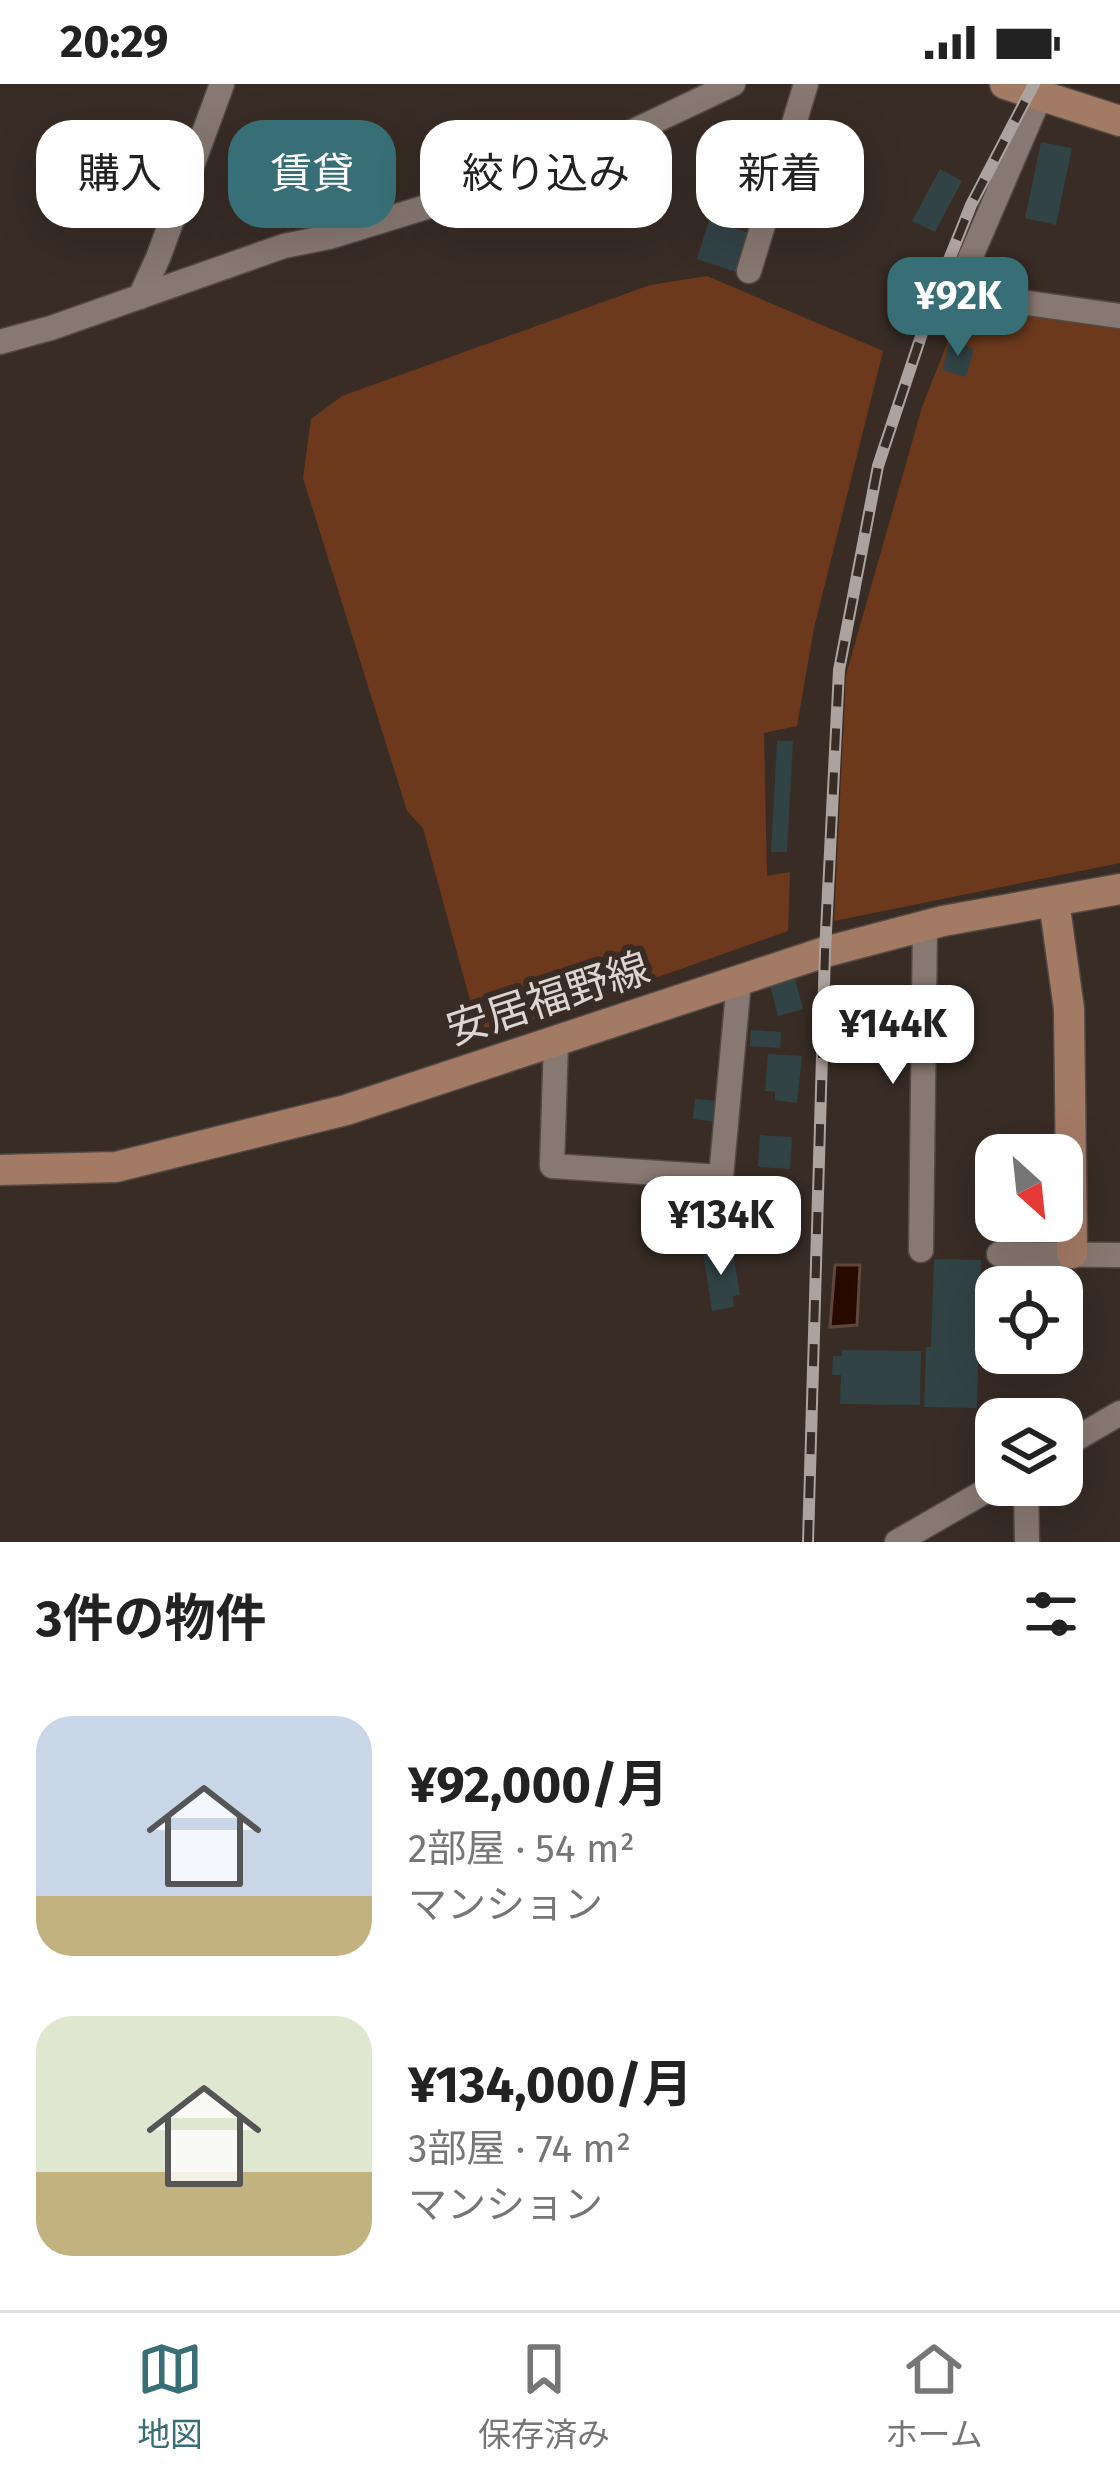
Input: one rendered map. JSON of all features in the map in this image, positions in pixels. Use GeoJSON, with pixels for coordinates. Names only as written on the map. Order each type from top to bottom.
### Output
{"type":"FeatureCollection","features":[{"type":"Feature","properties":{"kind":"main road"},"geometry":{"type":"LineString","coordinates":[[1005,84],[1120,122]]}},
{"type":"Feature","properties":{"kind":"main road","name":"安居福野線"},"geometry":{"type":"LineString","coordinates":[[0,1170],[116,1167],[346,1110],[825,952],[925,926],[1120,889]]}},
{"type":"Feature","properties":{"kind":"main road"},"geometry":{"type":"LineString","coordinates":[[1054,901],[1069,1009],[1072,1253]]}},
{"type":"Feature","properties":{"kind":"street"},"geometry":{"type":"LineString","coordinates":[[140,297],[223,84]]}},
{"type":"Feature","properties":{"kind":"street"},"geometry":{"type":"LineString","coordinates":[[0,341],[52,328],[284,245],[329,237],[514,180],[602,146],[733,84]]}},
{"type":"Feature","properties":{"kind":"street"},"geometry":{"type":"LineString","coordinates":[[749,271],[806,84]]}},
{"type":"Feature","properties":{"kind":"street"},"geometry":{"type":"LineString","coordinates":[[1040,96],[956,291],[1120,316]]}},
{"type":"Feature","properties":{"kind":"street"},"geometry":{"type":"LineString","coordinates":[[922,1250],[925,926]]}},
{"type":"Feature","properties":{"kind":"street"},"geometry":{"type":"LineString","coordinates":[[556,1041],[552,1166],[722,1177],[739,981]]}},
{"type":"Feature","properties":{"kind":"street"},"geometry":{"type":"LineString","coordinates":[[998,1254],[1120,1255]]}},
{"type":"Feature","properties":{"kind":"street"},"geometry":{"type":"LineString","coordinates":[[1083,1435],[1120,1413]]}},
{"type":"Feature","properties":{"kind":"street"},"geometry":{"type":"LineString","coordinates":[[897,1542],[975,1497]]}},
{"type":"Feature","properties":{"kind":"street"},"geometry":{"type":"LineString","coordinates":[[1026,1506],[1027,1542]]}},
{"type":"Feature","properties":{"kind":"shaded area"},"geometry":{"type":"Polygon","coordinates":[[[707,276],[883,351],[814,628],[797,726],[764,733],[767,876],[790,872],[788,931],[480,1037],[423,828],[407,811],[303,478],[311,419],[342,396],[650,285],[707,276]]]}},
{"type":"Feature","properties":{"kind":"shaded area"},"geometry":{"type":"Polygon","coordinates":[[[961,308],[1120,323],[1120,863],[834,921],[846,675],[922,407],[961,308]]]}},
{"type":"Feature","properties":{"kind":"shaded area"},"geometry":{"type":"Polygon","coordinates":[[[835,1265],[860,1265],[857,1325],[830,1327],[835,1265]]]}},
{"type":"Feature","properties":{"kind":"building"},"geometry":{"type":"Polygon","coordinates":[[[1041,142],[1072,148],[1056,225],[1025,218],[1041,142]]]}},
{"type":"Feature","properties":{"kind":"building"},"geometry":{"type":"Polygon","coordinates":[[[940,169],[962,181],[935,232],[912,221],[940,169]]]}},
{"type":"Feature","properties":{"kind":"building"},"geometry":{"type":"Polygon","coordinates":[[[707,228],[749,233],[736,272],[697,259],[707,228]]]}},
{"type":"Feature","properties":{"kind":"building"},"geometry":{"type":"Polygon","coordinates":[[[950,341],[974,349],[966,377],[942,370],[950,341]]]}},
{"type":"Feature","properties":{"kind":"building"},"geometry":{"type":"Polygon","coordinates":[[[777,741],[793,741],[787,852],[771,852],[777,741]]]}},
{"type":"Feature","properties":{"kind":"building"},"geometry":{"type":"Polygon","coordinates":[[[794,975],[803,1009],[778,1016],[769,982],[794,975]]]}},
{"type":"Feature","properties":{"kind":"building"},"geometry":{"type":"Polygon","coordinates":[[[751,1030],[781,1032],[780,1048],[750,1046],[751,1030]]]}},
{"type":"Feature","properties":{"kind":"building"},"geometry":{"type":"Polygon","coordinates":[[[768,1054],[802,1056],[797,1103],[775,1100],[775,1092],[765,1091],[768,1054]]]}},
{"type":"Feature","properties":{"kind":"building"},"geometry":{"type":"Polygon","coordinates":[[[695,1099],[719,1101],[717,1122],[693,1119],[695,1099]]]}},
{"type":"Feature","properties":{"kind":"building"},"geometry":{"type":"Polygon","coordinates":[[[760,1135],[792,1137],[790,1169],[758,1167],[760,1135]]]}},
{"type":"Feature","properties":{"kind":"building"},"geometry":{"type":"Polygon","coordinates":[[[732,1247],[740,1295],[733,1296],[734,1307],[712,1311],[703,1252],[732,1247]]]}},
{"type":"Feature","properties":{"kind":"building"},"geometry":{"type":"Polygon","coordinates":[[[934,1259],[981,1260],[981,1266],[975,1266],[975,1408],[924,1407],[926,1347],[931,1347],[934,1259]]]}},
{"type":"Feature","properties":{"kind":"building"},"geometry":{"type":"Polygon","coordinates":[[[842,1350],[921,1351],[920,1405],[840,1404],[841,1375],[832,1375],[833,1356],[842,1356],[842,1350]]]}},
{"type":"Feature","properties":{"kind":"railway"},"geometry":{"type":"LineString","coordinates":[[808,1542],[825,952],[839,670],[878,466],[934,297],[971,205],[1034,84]]}}]}
